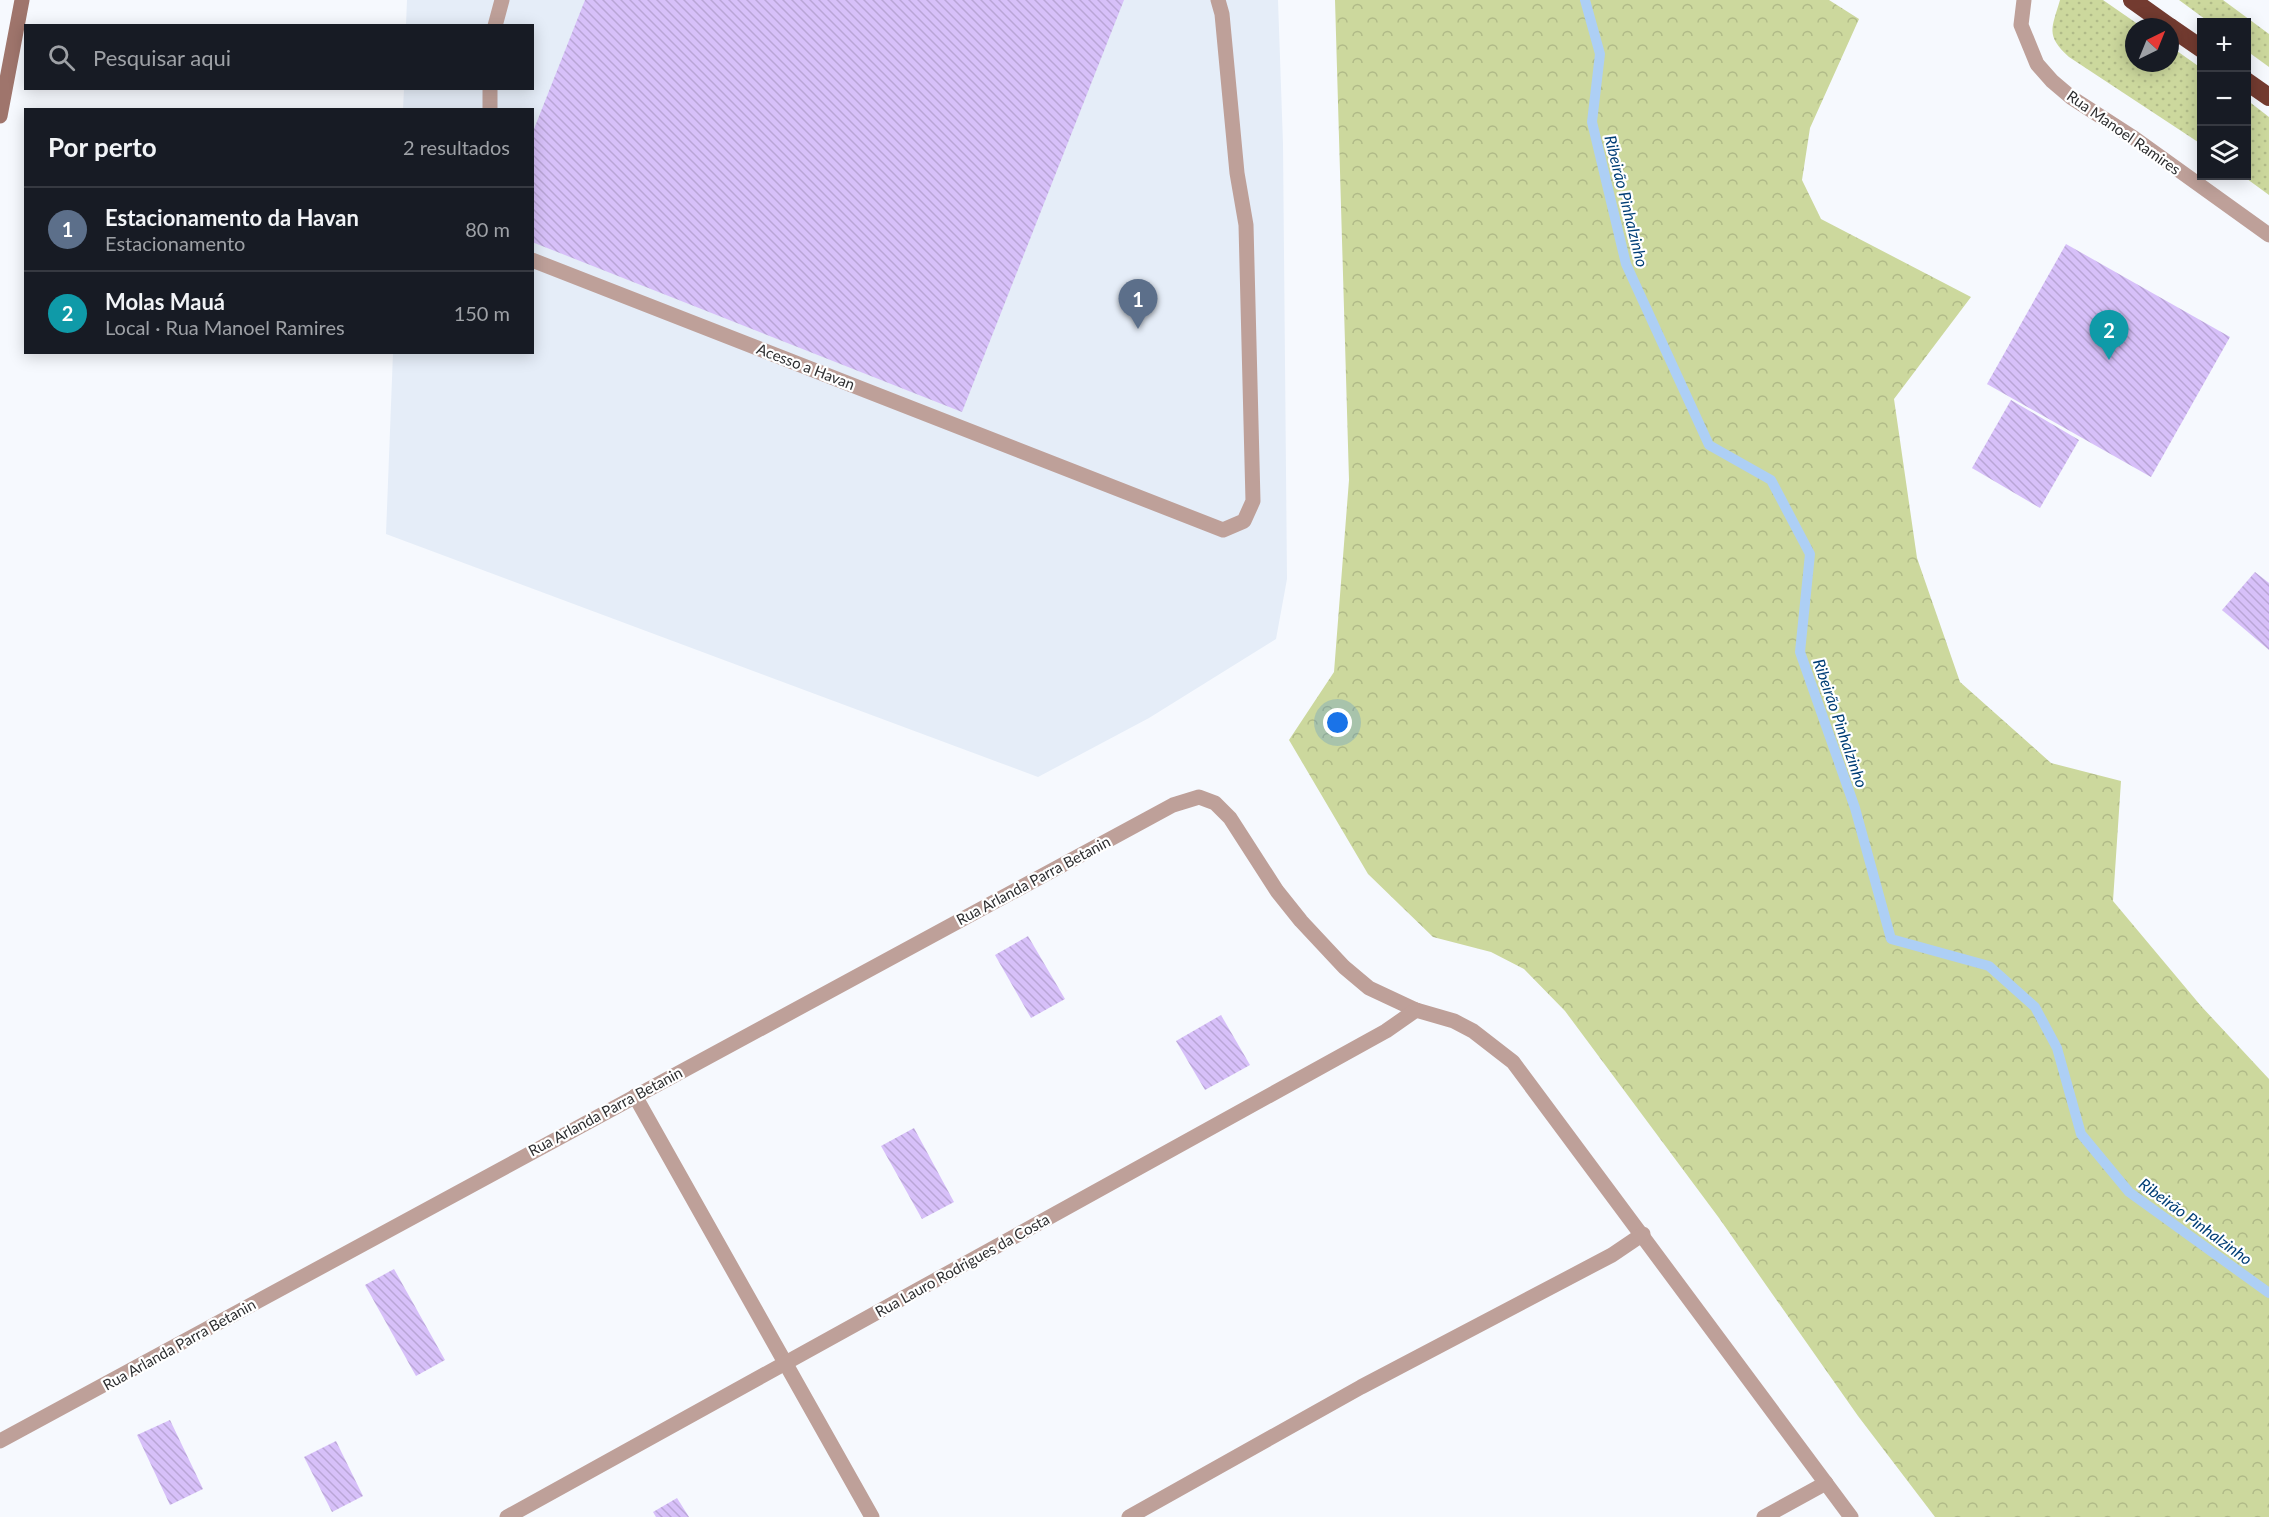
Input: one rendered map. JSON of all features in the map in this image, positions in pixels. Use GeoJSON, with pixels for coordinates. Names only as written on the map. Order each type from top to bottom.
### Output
{"type":"FeatureCollection","features":[{"type":"Feature","properties":{"kind":"highway"},"geometry":{"type":"LineString","coordinates":[[2132,0],[2157,18]]}},
{"type":"Feature","properties":{"kind":"highway"},"geometry":{"type":"LineString","coordinates":[[2179,33],[2197,46]]}},
{"type":"Feature","properties":{"kind":"highway"},"geometry":{"type":"LineString","coordinates":[[2251,84],[2269,97]]}},
{"type":"Feature","properties":{"kind":"street"},"geometry":{"type":"LineString","coordinates":[[0,116],[22,0]]}},
{"type":"Feature","properties":{"kind":"street"},"geometry":{"type":"LineString","coordinates":[[496,24],[502,0]]}},
{"type":"Feature","properties":{"kind":"street","name":"Acesso a Havan"},"geometry":{"type":"LineString","coordinates":[[534,261],[1223,530],[1244,521],[1253,501],[1246,225],[1237,173],[1222,14],[1218,0]]}},
{"type":"Feature","properties":{"kind":"street","name":"Rua Manoel Ramires"},"geometry":{"type":"LineString","coordinates":[[2024,0],[2021,25],[2037,64],[2052,81],[2072,98],[2134,138],[2269,235]]}},
{"type":"Feature","properties":{"kind":"street"},"geometry":{"type":"LineString","coordinates":[[489,108],[490,90]]}},
{"type":"Feature","properties":{"kind":"street","name":"Rua Arlanda Parra Betanin"},"geometry":{"type":"LineString","coordinates":[[0,1441],[1173,805],[1199,797],[1215,803],[1230,818],[1277,891],[1344,967],[1369,988],[1416,1010]]}},
{"type":"Feature","properties":{"kind":"street"},"geometry":{"type":"LineString","coordinates":[[1416,1010],[1454,1021],[1473,1031],[1512,1062],[1851,1517]]}},
{"type":"Feature","properties":{"kind":"street","name":"Rua Lauro Rodrigues da Costa"},"geometry":{"type":"LineString","coordinates":[[507,1517],[1386,1031],[1416,1010]]}},
{"type":"Feature","properties":{"kind":"street"},"geometry":{"type":"LineString","coordinates":[[635,1096],[872,1517]]}},
{"type":"Feature","properties":{"kind":"street"},"geometry":{"type":"LineString","coordinates":[[1129,1517],[1361,1388],[1611,1255],[1642,1234]]}},
{"type":"Feature","properties":{"kind":"street"},"geometry":{"type":"LineString","coordinates":[[1764,1517],[1826,1483]]}},
{"type":"Feature","properties":{"kind":"shaded area"},"geometry":{"type":"Polygon","coordinates":[[[407,0],[1278,0],[1283,144],[1287,579],[1276,639],[1149,718],[1038,777],[386,534],[393,354],[534,354],[534,108],[403,108],[404,90],[534,90],[534,24],[406,24],[407,0]]]}},
{"type":"Feature","properties":{"kind":"green space"},"geometry":{"type":"Polygon","coordinates":[[[1335,0],[1829,0],[1859,19],[1810,128],[1802,180],[1821,219],[1971,297],[1894,399],[1917,558],[1960,682],[2051,763],[2121,781],[2113,901],[2201,1006],[2269,1079],[2269,1517],[1935,1517],[1858,1416],[1719,1218],[1565,1011],[1524,969],[1491,952],[1433,937],[1368,874],[1289,740],[1334,672],[1349,480],[1335,0]]]}},
{"type":"Feature","properties":{"kind":"green space"},"geometry":{"type":"Polygon","coordinates":[[[2060,0],[2103,0],[2129,18],[2125,18],[2125,72],[2179,72],[2179,52],[2197,65],[2197,141],[2069,57],[2053,37],[2060,0]]]}},
{"type":"Feature","properties":{"kind":"green space"},"geometry":{"type":"Polygon","coordinates":[[[2179,0],[2223,0],[2247,18],[2204,18],[2179,0]]]}},
{"type":"Feature","properties":{"kind":"green space"},"geometry":{"type":"Polygon","coordinates":[[[2251,21],[2269,34],[2269,67],[2251,54],[2251,21]]]}},
{"type":"Feature","properties":{"kind":"green space"},"geometry":{"type":"Polygon","coordinates":[[[2251,103],[2269,117],[2269,195],[2248,180],[2251,180],[2251,103]]]}},
{"type":"Feature","properties":{"kind":"building"},"geometry":{"type":"Polygon","coordinates":[[[585,0],[1124,0],[962,412],[534,243],[534,129],[585,0]]]}},
{"type":"Feature","properties":{"kind":"building"},"geometry":{"type":"Polygon","coordinates":[[[2066,244],[2230,337],[2151,477],[1987,384],[2066,244]]]}},
{"type":"Feature","properties":{"kind":"building"},"geometry":{"type":"Polygon","coordinates":[[[2011,400],[2079,440],[2040,508],[1972,468],[2011,400]]]}},
{"type":"Feature","properties":{"kind":"building"},"geometry":{"type":"Polygon","coordinates":[[[2255,572],[2269,583],[2269,650],[2222,610],[2255,572]]]}},
{"type":"Feature","properties":{"kind":"building"},"geometry":{"type":"Polygon","coordinates":[[[1028,936],[1065,999],[1031,1018],[995,955],[1028,936]]]}},
{"type":"Feature","properties":{"kind":"building"},"geometry":{"type":"Polygon","coordinates":[[[1221,1015],[1250,1065],[1205,1090],[1176,1041],[1221,1015]]]}},
{"type":"Feature","properties":{"kind":"building"},"geometry":{"type":"Polygon","coordinates":[[[914,1128],[954,1202],[922,1219],[881,1146],[914,1128]]]}},
{"type":"Feature","properties":{"kind":"building"},"geometry":{"type":"Polygon","coordinates":[[[394,1269],[445,1360],[416,1376],[365,1285],[394,1269]]]}},
{"type":"Feature","properties":{"kind":"building"},"geometry":{"type":"Polygon","coordinates":[[[170,1420],[203,1489],[170,1505],[137,1435],[170,1420]]]}},
{"type":"Feature","properties":{"kind":"building"},"geometry":{"type":"Polygon","coordinates":[[[336,1441],[363,1496],[332,1512],[304,1457],[336,1441]]]}},
{"type":"Feature","properties":{"kind":"building"},"geometry":{"type":"Polygon","coordinates":[[[677,1498],[689,1517],[656,1517],[653,1512],[677,1498]]]}},
{"type":"Feature","properties":{"kind":"waterway","name":"Ribeirão Pinhalzinho"},"geometry":{"type":"LineString","coordinates":[[1585,0],[1600,54],[1592,122],[1626,264],[1709,445],[1771,480],[1810,554],[1800,652],[1855,808],[1891,939],[1989,966],[2035,1007],[2057,1048],[2081,1134],[2129,1192],[2269,1293]]}},
{"type":"Feature","properties":{"kind":"place","name":"Estacionamento da Havan"},"geometry":{"type":"Point","coordinates":[1138,329]}},
{"type":"Feature","properties":{"kind":"place","name":"Molas Mauá"},"geometry":{"type":"Point","coordinates":[2109,360]}}]}
